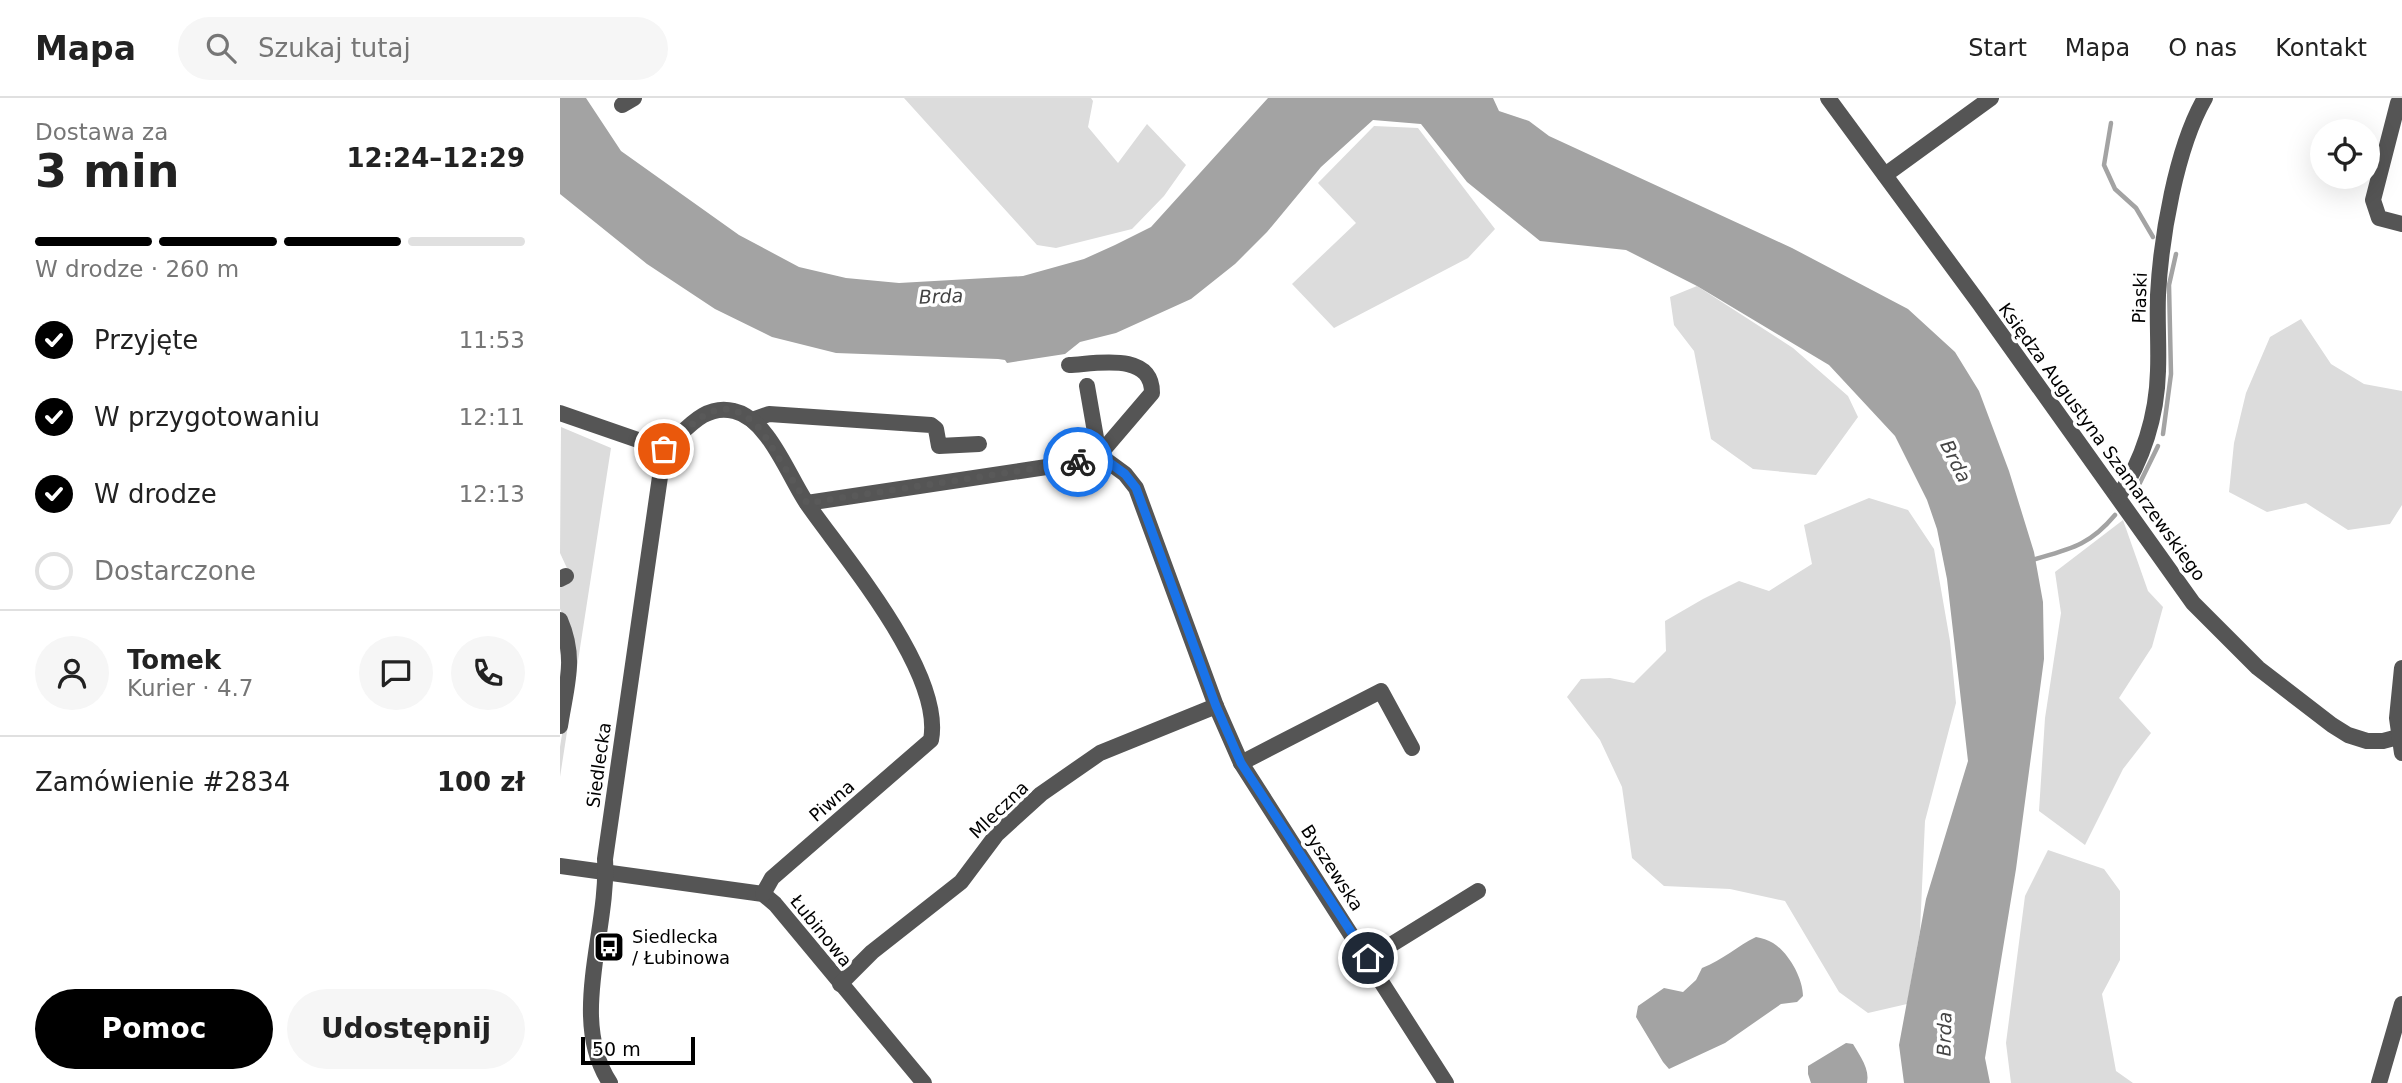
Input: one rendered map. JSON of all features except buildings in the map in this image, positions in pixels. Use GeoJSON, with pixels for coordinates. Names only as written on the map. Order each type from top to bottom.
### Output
{"type":"FeatureCollection","features":[{"type":"Feature","properties":{"kind":"street","name":"Księdza Augustyna Szamarzewskiego"},"geometry":{"type":"LineString","coordinates":[[1828,98],[2193,603],[2258,668],[2332,725],[2367,741],[2401,742]]}},
{"type":"Feature","properties":{"kind":"street"},"geometry":{"type":"LineString","coordinates":[[1885,175],[1991,98]]}},
{"type":"Feature","properties":{"kind":"street","name":"Piaski"},"geometry":{"type":"LineString","coordinates":[[2118,497],[2140,457],[2153,411],[2158,373],[2158,297],[2164,238],[2182,152],[2205,98]]}},
{"type":"Feature","properties":{"kind":"street"},"geometry":{"type":"LineString","coordinates":[[2402,104],[2398,103],[2372,200],[2379,218],[2402,225]]}},
{"type":"Feature","properties":{"kind":"street"},"geometry":{"type":"LineString","coordinates":[[560,413],[664,449],[707,412],[730,410],[744,414],[775,449],[807,503],[1086,461],[1099,455],[1152,393],[1152,387],[1135,364],[1126,362],[1069,365]]}},
{"type":"Feature","properties":{"kind":"street"},"geometry":{"type":"LineString","coordinates":[[1087,386],[1099,455]]}},
{"type":"Feature","properties":{"kind":"street"},"geometry":{"type":"LineString","coordinates":[[752,420],[769,414],[931,425],[936,429],[939,446],[979,444]]}},
{"type":"Feature","properties":{"kind":"street","name":"Siedlecka"},"geometry":{"type":"LineString","coordinates":[[610,1083],[597,1058],[590,1022],[606,885],[605,859],[664,449]]}},
{"type":"Feature","properties":{"kind":"street","name":"Byszewska"},"geometry":{"type":"LineString","coordinates":[[1099,455],[1125,474],[1136,488],[1216,706],[1241,763],[1446,1083]]}},
{"type":"Feature","properties":{"kind":"street","name":"Piwna"},"geometry":{"type":"LineString","coordinates":[[763,894],[772,878],[932,740],[932,717],[915,664],[875,595],[807,503]]}},
{"type":"Feature","properties":{"kind":"street"},"geometry":{"type":"LineString","coordinates":[[560,620],[568,639],[570,656],[560,726]]}},
{"type":"Feature","properties":{"kind":"street"},"geometry":{"type":"LineString","coordinates":[[2401,742],[2397,699],[2402,668]]}},
{"type":"Feature","properties":{"kind":"street"},"geometry":{"type":"LineString","coordinates":[[1241,763],[1381,691],[1412,748]]}},
{"type":"Feature","properties":{"kind":"street","name":"Mleczna"},"geometry":{"type":"LineString","coordinates":[[840,984],[872,952],[961,882],[998,834],[1041,794],[1100,753],[1216,706]]}},
{"type":"Feature","properties":{"kind":"street","name":"Łubinowa"},"geometry":{"type":"LineString","coordinates":[[560,866],[763,894],[775,904],[924,1083]]}},
{"type":"Feature","properties":{"kind":"street"},"geometry":{"type":"LineString","coordinates":[[1368,958],[1478,891]]}},
{"type":"Feature","properties":{"kind":"street"},"geometry":{"type":"LineString","coordinates":[[2379,1083],[2402,1004]]}},
{"type":"Feature","properties":{"kind":"shaded area"},"geometry":{"type":"Polygon","coordinates":[[[904,98],[1091,98],[1093,101],[1088,127],[1118,163],[1147,124],[1186,165],[1164,196],[1132,229],[1056,248],[1037,245],[904,98]]]}},
{"type":"Feature","properties":{"kind":"shaded area"},"geometry":{"type":"Polygon","coordinates":[[[1374,126],[1418,128],[1495,229],[1468,258],[1334,328],[1292,284],[1356,223],[1318,183],[1374,126]]]}},
{"type":"Feature","properties":{"kind":"shaded area"},"geometry":{"type":"Polygon","coordinates":[[[1697,286],[1793,348],[1848,396],[1858,417],[1816,475],[1753,469],[1711,439],[1694,351],[1674,325],[1670,297],[1697,286]]]}},
{"type":"Feature","properties":{"kind":"shaded area"},"geometry":{"type":"Polygon","coordinates":[[[2301,319],[2331,364],[2364,384],[2402,391],[2402,505],[2390,524],[2348,530],[2306,503],[2267,512],[2229,492],[2234,443],[2246,393],[2270,337],[2301,319]]]}},
{"type":"Feature","properties":{"kind":"shaded area"},"geometry":{"type":"Polygon","coordinates":[[[561,427],[611,448],[560,777],[560,747],[574,659],[572,636],[560,609],[560,585],[572,579],[560,553],[561,427]]]}},
{"type":"Feature","properties":{"kind":"shaded area"},"geometry":{"type":"Polygon","coordinates":[[[1869,498],[1908,510],[1934,549],[1950,641],[1956,703],[1925,821],[1920,931],[1907,1004],[1868,1013],[1839,992],[1785,901],[1730,889],[1664,886],[1632,858],[1622,787],[1600,740],[1567,697],[1581,679],[1610,678],[1634,683],[1666,651],[1665,621],[1739,581],[1769,591],[1812,564],[1804,525],[1869,498]]]}},
{"type":"Feature","properties":{"kind":"shaded area"},"geometry":{"type":"Polygon","coordinates":[[[2123,520],[2148,591],[2163,607],[2152,647],[2119,698],[2151,733],[2123,769],[2085,845],[2039,811],[2045,718],[2061,613],[2055,572],[2123,520]]]}},
{"type":"Feature","properties":{"kind":"shaded area"},"geometry":{"type":"Polygon","coordinates":[[[2048,850],[2104,869],[2120,891],[2120,960],[2102,994],[2116,1071],[2133,1083],[2011,1083],[2006,1043],[2025,896],[2048,850]]]}},
{"type":"Feature","properties":{"kind":"water","name":"Brda"},"geometry":{"type":"Polygon","coordinates":[[[560,98],[586,98],[621,151],[739,235],[799,267],[846,278],[899,283],[1023,276],[1084,259],[1151,227],[1268,98],[1493,98],[1499,111],[1529,121],[1549,136],[1792,248],[1908,309],[1955,352],[1979,391],[2009,471],[2034,552],[2043,602],[2044,659],[2016,869],[1985,1058],[1990,1083],[1904,1083],[1899,1045],[1926,899],[1968,761],[1947,579],[1937,529],[1927,500],[1895,436],[1829,365],[1697,286],[1626,250],[1540,241],[1467,182],[1421,124],[1373,120],[1321,167],[1267,232],[1235,264],[1191,299],[1116,333],[1080,342],[1065,354],[1007,363],[998,359],[836,353],[772,337],[715,309],[647,264],[560,194],[560,98]]]}},
{"type":"Feature","properties":{"kind":"water"},"geometry":{"type":"Polygon","coordinates":[[[1756,937],[1779,947],[1789,959],[1797,974],[1803,996],[1797,1002],[1781,1004],[1725,1043],[1669,1069],[1636,1017],[1638,1006],[1664,988],[1683,992],[1696,980],[1702,968],[1756,937]]]}},
{"type":"Feature","properties":{"kind":"water"},"geometry":{"type":"Polygon","coordinates":[[[1846,1043],[1853,1044],[1861,1058],[1866,1068],[1867,1083],[1811,1083],[1808,1066],[1846,1043]]]}},
{"type":"Feature","properties":{"kind":"waterway"},"geometry":{"type":"LineString","coordinates":[[2111,123],[2104,165],[2115,189],[2136,208],[2153,237]]}},
{"type":"Feature","properties":{"kind":"waterway"},"geometry":{"type":"LineString","coordinates":[[2163,434],[2171,374],[2169,285],[2176,254]]}},
{"type":"Feature","properties":{"kind":"waterway"},"geometry":{"type":"LineString","coordinates":[[2133,497],[2158,446]]}},
{"type":"Feature","properties":{"kind":"waterway"},"geometry":{"type":"LineString","coordinates":[[2032,560],[2078,545],[2096,534],[2115,515]]}},
{"type":"Feature","properties":{"kind":"way so far"},"geometry":{"type":"LineString","coordinates":[[664,449],[707,412],[722,409],[737,411],[752,420],[761,430],[807,503],[1078,462]]}},
{"type":"Feature","properties":{"kind":"place","name":"Siedlecka / Łubinowa"},"geometry":{"type":"Point","coordinates":[609,947]}},
{"type":"Feature","properties":{"kind":"route"},"geometry":{"type":"LineString","coordinates":[[1078,462],[1099,455],[1125,474],[1136,488],[1216,706],[1241,763],[1368,958]]}}]}
